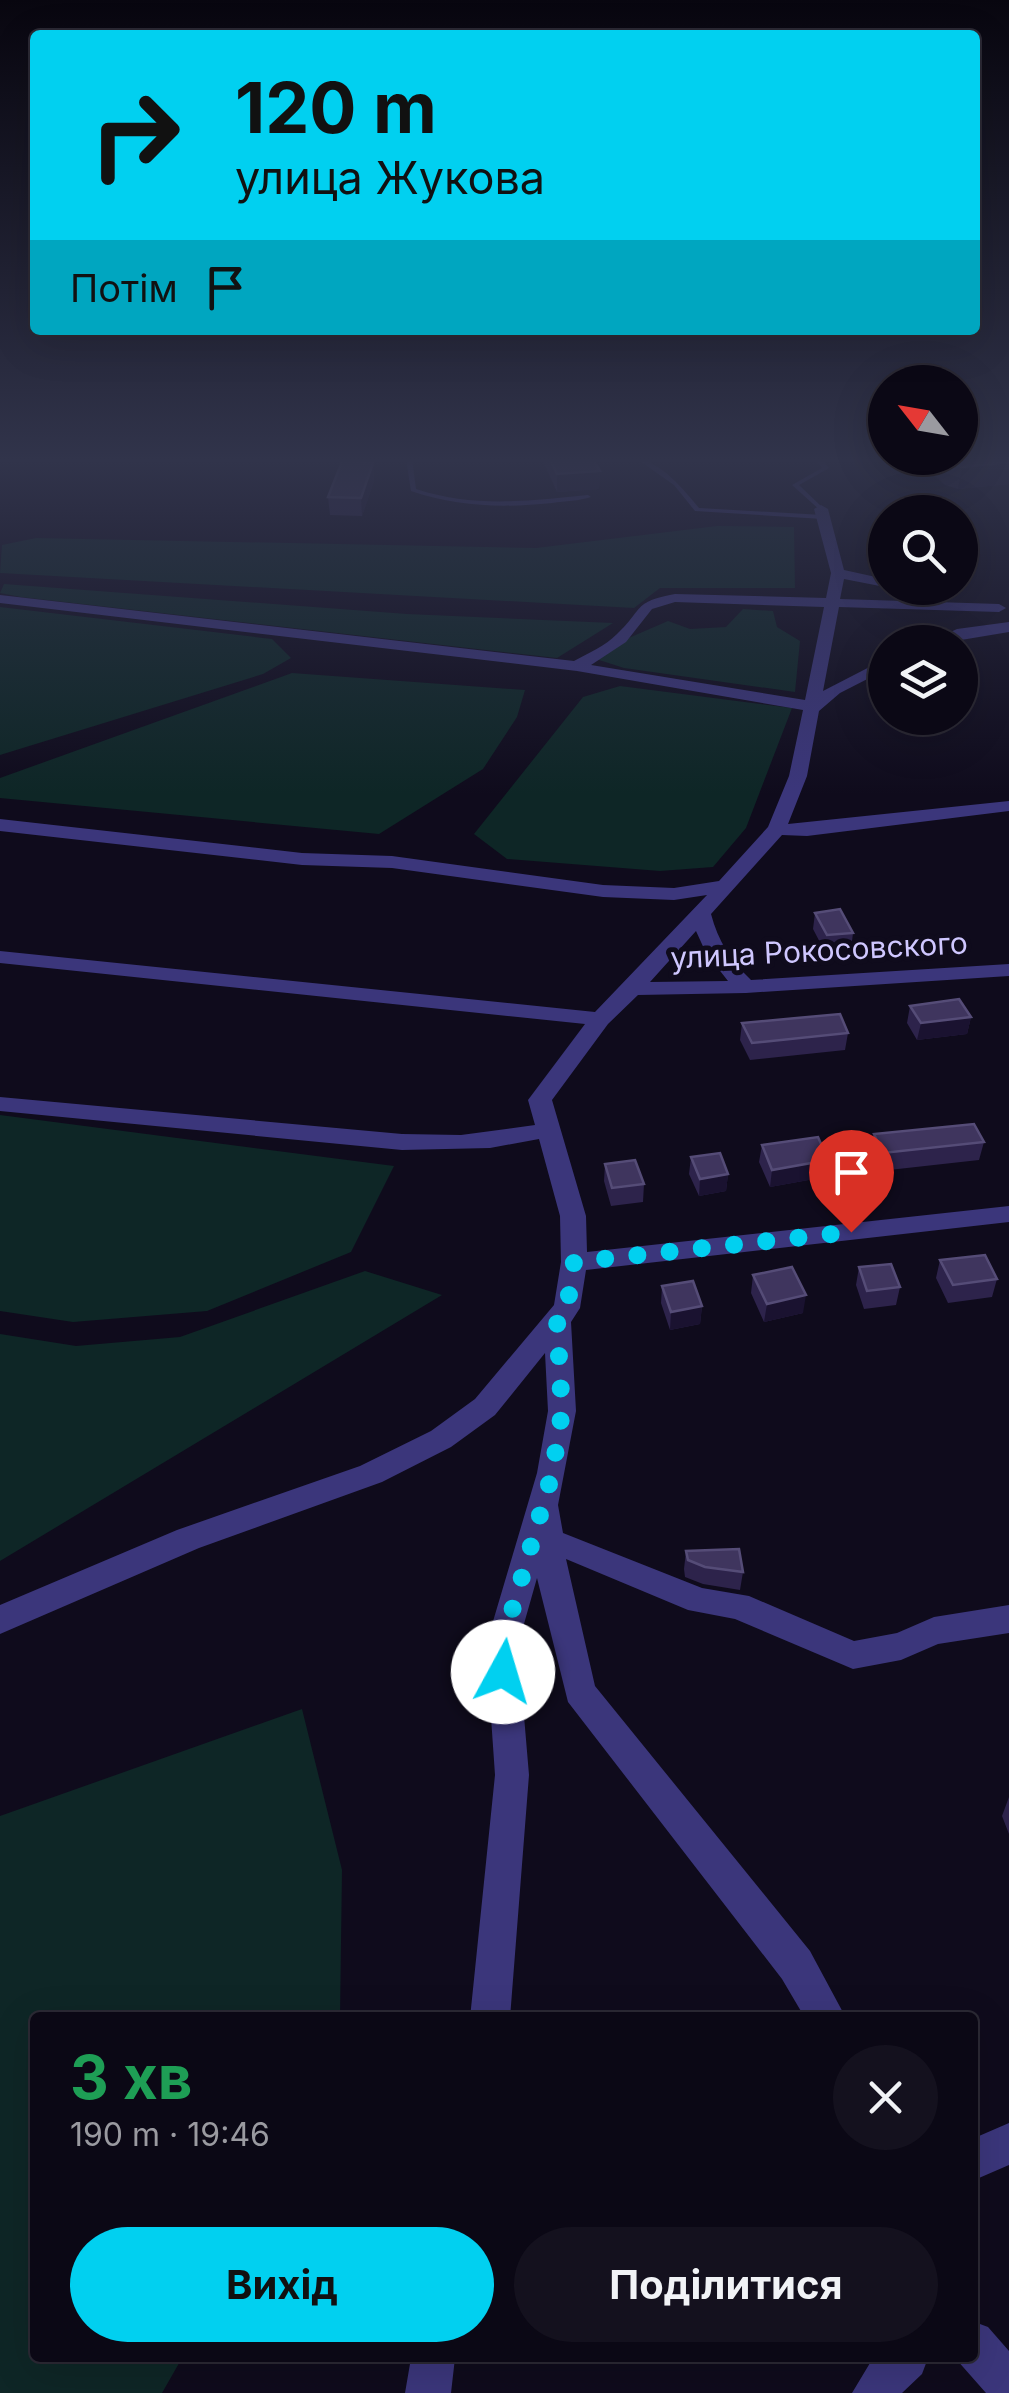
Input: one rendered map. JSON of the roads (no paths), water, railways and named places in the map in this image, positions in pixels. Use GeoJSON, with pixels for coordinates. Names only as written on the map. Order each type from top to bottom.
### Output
{"type":"FeatureCollection","features":[{"type":"Feature","properties":{"kind":"street"},"geometry":{"type":"LineString","coordinates":[[0,1620],[188,1539],[371,1474],[440,1439],[485,1407],[567,1308],[574,1262],[573,1216],[540,1100],[600,1019],[777,829],[798,776],[838,572],[868,579]]}},
{"type":"Feature","properties":{"kind":"street"},"geometry":{"type":"LineString","coordinates":[[577,666],[624,637],[638,610],[649,603],[710,597],[1004,609]]}},
{"type":"Feature","properties":{"kind":"street"},"geometry":{"type":"LineString","coordinates":[[0,599],[577,666],[622,678],[747,692],[814,707]]}},
{"type":"Feature","properties":{"kind":"street"},"geometry":{"type":"LineString","coordinates":[[978,603],[1004,609]]}},
{"type":"Feature","properties":{"kind":"street"},"geometry":{"type":"LineString","coordinates":[[978,631],[1009,627]]}},
{"type":"Feature","properties":{"kind":"street"},"geometry":{"type":"LineString","coordinates":[[814,707],[834,690],[868,673]]}},
{"type":"Feature","properties":{"kind":"street"},"geometry":{"type":"LineString","coordinates":[[777,829],[807,830],[1009,806]]}},
{"type":"Feature","properties":{"kind":"street"},"geometry":{"type":"LineString","coordinates":[[0,824],[302,859],[392,862],[604,891],[674,894],[723,886]]}},
{"type":"Feature","properties":{"kind":"street"},"geometry":{"type":"LineString","coordinates":[[700,911],[719,962],[746,987]]}},
{"type":"Feature","properties":{"kind":"street"},"geometry":{"type":"LineString","coordinates":[[0,957],[600,1019]]}},
{"type":"Feature","properties":{"kind":"street","name":"улица Рокосовского"},"geometry":{"type":"LineString","coordinates":[[632,989],[746,987],[1009,970]]}},
{"type":"Feature","properties":{"kind":"street"},"geometry":{"type":"LineString","coordinates":[[0,1104],[153,1123],[451,1146],[516,1139],[549,1129]]}},
{"type":"Feature","properties":{"kind":"street"},"geometry":{"type":"LineString","coordinates":[[574,1262],[1009,1214]]}},
{"type":"Feature","properties":{"kind":"street"},"geometry":{"type":"LineString","coordinates":[[491,2012],[512,1775],[502,1645],[544,1498],[562,1412],[557,1320]]}},
{"type":"Feature","properties":{"kind":"street"},"geometry":{"type":"LineString","coordinates":[[544,1498],[554,1587],[580,1692],[796,1964],[824,2012]]}},
{"type":"Feature","properties":{"kind":"street"},"geometry":{"type":"LineString","coordinates":[[550,1542],[579,1550],[699,1601],[738,1606],[853,1655],[900,1646],[934,1631],[1009,1618]]}},
{"type":"Feature","properties":{"kind":"street"},"geometry":{"type":"LineString","coordinates":[[978,2157],[1009,2144]]}},
{"type":"Feature","properties":{"kind":"street"},"geometry":{"type":"LineString","coordinates":[[978,2351],[1009,2385]]}},
{"type":"Feature","properties":{"kind":"street"},"geometry":{"type":"LineString","coordinates":[[428,2393],[432,2362]]}},
{"type":"Feature","properties":{"kind":"street"},"geometry":{"type":"LineString","coordinates":[[876,2393],[898,2362]]}}]}
